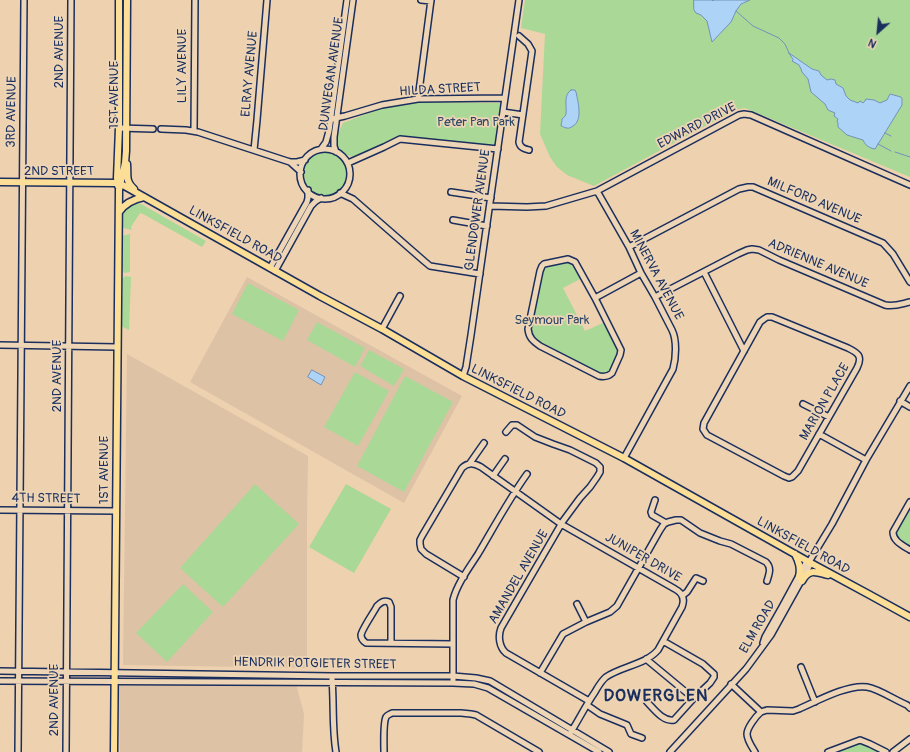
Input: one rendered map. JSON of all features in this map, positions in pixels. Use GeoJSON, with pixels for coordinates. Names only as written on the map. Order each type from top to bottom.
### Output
{"type":"FeatureCollection","features":[{"type":"Feature","properties":{"kind":"main road","name":"1ST AVENUE"},"geometry":{"type":"LineString","coordinates":[[114,752],[119,213],[119,0]]}},
{"type":"Feature","properties":{"kind":"main road","name":"1ST AVENUE"},"geometry":{"type":"LineString","coordinates":[[119,185],[126,157],[127,0]]}},
{"type":"Feature","properties":{"kind":"main road"},"geometry":{"type":"LineString","coordinates":[[120,58],[127,58]]}},
{"type":"Feature","properties":{"kind":"main road"},"geometry":{"type":"LineString","coordinates":[[119,213],[121,208],[127,203],[142,196],[129,184],[126,157]]}},
{"type":"Feature","properties":{"kind":"main road","name":"2ND STREET"},"geometry":{"type":"LineString","coordinates":[[0,182],[119,185]]}},
{"type":"Feature","properties":{"kind":"main road","name":"LINKSFIELD ROAD"},"geometry":{"type":"LineString","coordinates":[[119,185],[142,196],[273,270],[382,329],[463,376],[624,458],[837,578],[870,594],[910,618]]}},
{"type":"Feature","properties":{"kind":"main road"},"geometry":{"type":"LineString","coordinates":[[794,554],[799,563],[800,579]]}},
{"type":"Feature","properties":{"kind":"main road"},"geometry":{"type":"LineString","coordinates":[[800,579],[810,572],[837,578]]}},
{"type":"Feature","properties":{"kind":"street","name":"3RD AVENUE"},"geometry":{"type":"LineString","coordinates":[[18,752],[24,0]]}},
{"type":"Feature","properties":{"kind":"street","name":"2ND AVENUE"},"geometry":{"type":"LineString","coordinates":[[66,752],[71,0]]}},
{"type":"Feature","properties":{"kind":"street","name":"LILY AVENUE"},"geometry":{"type":"LineString","coordinates":[[194,131],[195,0]]}},
{"type":"Feature","properties":{"kind":"street","name":"ELRAY AVENUE"},"geometry":{"type":"LineString","coordinates":[[254,150],[267,0]]}},
{"type":"Feature","properties":{"kind":"street","name":"DUNVEGAN AVENUE"},"geometry":{"type":"LineString","coordinates":[[336,152],[333,144],[334,118],[339,60],[347,0]]}},
{"type":"Feature","properties":{"kind":"street","name":"DUNVEGAN AVENUE"},"geometry":{"type":"LineString","coordinates":[[321,150],[327,139],[334,118],[345,61],[353,0]]}},
{"type":"Feature","properties":{"kind":"street"},"geometry":{"type":"LineString","coordinates":[[418,99],[431,1],[421,0]]}},
{"type":"Feature","properties":{"kind":"street","name":"GLENDOWER AVENUE"},"geometry":{"type":"LineString","coordinates":[[463,376],[466,367],[480,274],[519,0]]}},
{"type":"Feature","properties":{"kind":"street"},"geometry":{"type":"LineString","coordinates":[[343,30],[349,31]]}},
{"type":"Feature","properties":{"kind":"street"},"geometry":{"type":"LineString","coordinates":[[519,36],[528,44],[532,51],[519,144],[522,148],[529,150]]}},
{"type":"Feature","properties":{"kind":"street"},"geometry":{"type":"LineString","coordinates":[[339,60],[345,61]]}},
{"type":"Feature","properties":{"kind":"street","name":"HILDA STREET"},"geometry":{"type":"LineString","coordinates":[[334,118],[382,105],[418,99],[504,98]]}},
{"type":"Feature","properties":{"kind":"street"},"geometry":{"type":"LineString","coordinates":[[503,112],[523,115]]}},
{"type":"Feature","properties":{"kind":"street","name":"EDWARD DRIVE"},"geometry":{"type":"LineString","coordinates":[[490,206],[546,206],[597,190],[739,115],[744,114],[751,115],[910,185]]}},
{"type":"Feature","properties":{"kind":"street"},"geometry":{"type":"LineString","coordinates":[[119,128],[153,129]]}},
{"type":"Feature","properties":{"kind":"street"},"geometry":{"type":"LineString","coordinates":[[161,129],[194,131],[290,162],[305,160]]}},
{"type":"Feature","properties":{"kind":"street"},"geometry":{"type":"LineString","coordinates":[[348,163],[400,139],[498,149]]}},
{"type":"Feature","properties":{"kind":"street"},"geometry":{"type":"LineString","coordinates":[[294,231],[316,201],[321,198],[331,197],[340,193],[347,185],[350,177],[348,163],[343,156],[329,149],[316,151],[310,154],[302,164],[301,179],[304,186],[316,196],[321,198]]}},
{"type":"Feature","properties":{"kind":"street"},"geometry":{"type":"LineString","coordinates":[[290,162],[301,172]]}},
{"type":"Feature","properties":{"kind":"street"},"geometry":{"type":"LineString","coordinates":[[347,185],[353,199]]}},
{"type":"Feature","properties":{"kind":"street","name":"MILFORD AVENUE"},"geometry":{"type":"LineString","coordinates":[[629,247],[739,189],[753,187],[883,243],[893,254],[910,282]]}},
{"type":"Feature","properties":{"kind":"street"},"geometry":{"type":"LineString","coordinates":[[273,270],[294,231],[307,201],[308,190]]}},
{"type":"Feature","properties":{"kind":"street","name":"MINERVA AVENUE"},"geometry":{"type":"LineString","coordinates":[[597,190],[629,247],[641,273],[656,297],[674,333],[675,362],[673,369],[624,458]]}},
{"type":"Feature","properties":{"kind":"street"},"geometry":{"type":"LineString","coordinates":[[451,192],[491,198]]}},
{"type":"Feature","properties":{"kind":"street"},"geometry":{"type":"LineString","coordinates":[[340,193],[353,199],[433,267],[480,274]]}},
{"type":"Feature","properties":{"kind":"street"},"geometry":{"type":"LineString","coordinates":[[453,220],[487,226]]}},
{"type":"Feature","properties":{"kind":"street","name":"ADRIENNE AVENUE"},"geometry":{"type":"LineString","coordinates":[[656,297],[747,250],[752,249],[760,250],[779,260],[885,305],[895,306],[910,302]]}},
{"type":"Feature","properties":{"kind":"street"},"geometry":{"type":"LineString","coordinates":[[568,259],[575,262],[595,298],[622,350],[612,373],[605,377],[599,376],[540,346],[533,341],[528,334],[540,271],[544,264],[568,259]]}},
{"type":"Feature","properties":{"kind":"street"},"geometry":{"type":"LineString","coordinates":[[704,272],[744,351]]}},
{"type":"Feature","properties":{"kind":"street"},"geometry":{"type":"LineString","coordinates":[[595,298],[641,273]]}},
{"type":"Feature","properties":{"kind":"street"},"geometry":{"type":"LineString","coordinates":[[382,329],[400,296]]}},
{"type":"Feature","properties":{"kind":"street","name":"MARION PLACE"},"geometry":{"type":"LineString","coordinates":[[772,317],[855,352],[860,358],[860,363],[798,472],[792,478],[784,476],[728,446],[704,431],[704,423],[744,351],[760,322],[764,318],[772,317]]}},
{"type":"Feature","properties":{"kind":"street"},"geometry":{"type":"LineString","coordinates":[[0,345],[117,347]]}},
{"type":"Feature","properties":{"kind":"street"},"geometry":{"type":"LineString","coordinates":[[809,562],[818,549],[866,460],[910,386]]}},
{"type":"Feature","properties":{"kind":"street"},"geometry":{"type":"LineString","coordinates":[[900,401],[910,407]]}},
{"type":"Feature","properties":{"kind":"street"},"geometry":{"type":"LineString","coordinates":[[803,404],[829,417]]}},
{"type":"Feature","properties":{"kind":"street","name":"AMANDEL AVENUE"},"geometry":{"type":"LineString","coordinates":[[506,432],[512,425],[517,425],[535,437],[570,450],[599,465],[600,469],[597,477],[590,487],[561,524],[501,628],[499,634],[504,652],[588,703],[600,714],[624,724],[628,727],[631,734],[642,738]]}},
{"type":"Feature","properties":{"kind":"street"},"geometry":{"type":"LineString","coordinates":[[819,434],[866,460]]}},
{"type":"Feature","properties":{"kind":"street"},"geometry":{"type":"LineString","coordinates":[[464,577],[426,554],[421,549],[420,540],[462,468],[466,464],[470,463],[484,443]]}},
{"type":"Feature","properties":{"kind":"street"},"geometry":{"type":"LineString","coordinates":[[493,476],[505,459]]}},
{"type":"Feature","properties":{"kind":"street","name":"JUNIPER DRIVE"},"geometry":{"type":"LineString","coordinates":[[470,463],[478,465],[561,524],[679,591],[683,595],[684,601],[682,607],[655,652],[646,659],[607,676],[600,683],[571,732]]}},
{"type":"Feature","properties":{"kind":"street"},"geometry":{"type":"LineString","coordinates":[[453,683],[454,600],[456,591],[514,491],[527,474]]}},
{"type":"Feature","properties":{"kind":"street"},"geometry":{"type":"LineString","coordinates":[[655,500],[651,512],[652,515],[666,523]]}},
{"type":"Feature","properties":{"kind":"street"},"geometry":{"type":"LineString","coordinates":[[910,502],[893,532],[893,535],[897,541],[910,550]]}},
{"type":"Feature","properties":{"kind":"street","name":"4TH STREET"},"geometry":{"type":"LineString","coordinates":[[0,510],[116,511]]}},
{"type":"Feature","properties":{"kind":"street"},"geometry":{"type":"LineString","coordinates":[[540,673],[562,635],[614,609],[639,568],[658,532],[666,523],[681,520],[700,533],[731,544],[766,562],[770,565],[767,581]]}},
{"type":"Feature","properties":{"kind":"street","name":"ELM ROAD"},"geometry":{"type":"LineString","coordinates":[[670,752],[746,669],[763,646],[765,637],[809,562]]}},
{"type":"Feature","properties":{"kind":"street"},"geometry":{"type":"LineString","coordinates":[[683,595],[695,579],[697,578],[704,581]]}},
{"type":"Feature","properties":{"kind":"street"},"geometry":{"type":"LineString","coordinates":[[391,643],[391,607],[389,602],[384,601],[377,606],[362,633],[361,637],[366,643],[453,644]]}},
{"type":"Feature","properties":{"kind":"street"},"geometry":{"type":"LineString","coordinates":[[578,604],[586,622]]}},
{"type":"Feature","properties":{"kind":"street"},"geometry":{"type":"LineString","coordinates":[[647,702],[663,718],[672,721],[714,677],[714,674],[703,664],[663,640]]}},
{"type":"Feature","properties":{"kind":"street"},"geometry":{"type":"LineString","coordinates":[[646,659],[687,693],[697,695]]}},
{"type":"Feature","properties":{"kind":"street"},"geometry":{"type":"LineString","coordinates":[[801,668],[815,702]]}},
{"type":"Feature","properties":{"kind":"street","name":"HENDRIK POTGIETER STREET"},"geometry":{"type":"LineString","coordinates":[[0,672],[453,676],[476,678],[490,681],[571,732],[599,752]]}},
{"type":"Feature","properties":{"kind":"street"},"geometry":{"type":"LineString","coordinates":[[183,674],[184,681]]}},
{"type":"Feature","properties":{"kind":"street"},"geometry":{"type":"LineString","coordinates":[[332,676],[333,731],[336,752]]}},
{"type":"Feature","properties":{"kind":"street","name":"HENDRIK POTGIETER STREET"},"geometry":{"type":"LineString","coordinates":[[0,681],[474,684],[488,688],[609,752]]}},
{"type":"Feature","properties":{"kind":"street"},"geometry":{"type":"LineString","coordinates":[[323,682],[333,691]]}},
{"type":"Feature","properties":{"kind":"street"},"geometry":{"type":"LineString","coordinates":[[333,691],[344,682]]}},
{"type":"Feature","properties":{"kind":"street"},"geometry":{"type":"LineString","coordinates":[[731,684],[761,712]]}},
{"type":"Feature","properties":{"kind":"street"},"geometry":{"type":"LineString","coordinates":[[755,752],[748,738],[749,727],[761,712],[767,710],[800,709],[843,690],[865,687],[878,691],[907,705],[910,708]]}},
{"type":"Feature","properties":{"kind":"street"},"geometry":{"type":"LineString","coordinates":[[687,693],[689,703]]}},
{"type":"Feature","properties":{"kind":"street"},"geometry":{"type":"LineString","coordinates":[[384,752],[385,722],[387,716],[392,713],[473,714],[539,752]]}},
{"type":"Feature","properties":{"kind":"street"},"geometry":{"type":"LineString","coordinates":[[893,752],[910,739]]}},
{"type":"Feature","properties":{"kind":"street"},"geometry":{"type":"LineString","coordinates":[[828,752],[860,740],[886,752]]}},
{"type":"Feature","properties":{"kind":"shaded area"},"geometry":{"type":"Polygon","coordinates":[[[247,277],[462,396],[404,503],[190,382],[247,277]]]}},
{"type":"Feature","properties":{"kind":"shaded area"},"geometry":{"type":"Polygon","coordinates":[[[127,354],[308,456],[307,668],[123,665],[127,354]]]}},
{"type":"Feature","properties":{"kind":"shaded area"},"geometry":{"type":"Polygon","coordinates":[[[296,684],[304,714],[302,752],[120,752],[119,686],[296,684]]]}},
{"type":"Feature","properties":{"kind":"green space"},"geometry":{"type":"Polygon","coordinates":[[[525,0],[910,0],[910,177],[745,108],[735,110],[594,186],[567,175],[557,167],[550,157],[540,134],[545,34],[521,28],[525,0]]]}},
{"type":"Feature","properties":{"kind":"green space","name":"Peter Pan Park"},"geometry":{"type":"Polygon","coordinates":[[[418,102],[500,103],[495,146],[401,137],[354,157],[346,155],[337,148],[335,143],[343,123],[382,108],[418,102]]]}},
{"type":"Feature","properties":{"kind":"green space"},"geometry":{"type":"Polygon","coordinates":[[[326,152],[338,156],[344,162],[348,174],[344,186],[338,192],[326,196],[314,192],[308,186],[304,174],[308,162],[314,156],[326,152]]]}},
{"type":"Feature","properties":{"kind":"green space"},"geometry":{"type":"Polygon","coordinates":[[[132,201],[141,204],[206,241],[202,247],[140,213],[131,227],[132,230],[123,228],[120,215],[132,201]]]}},
{"type":"Feature","properties":{"kind":"green space"},"geometry":{"type":"Polygon","coordinates":[[[130,234],[130,272],[124,273],[121,266],[122,236],[130,234]]]}},
{"type":"Feature","properties":{"kind":"green space","name":"Seymour Park"},"geometry":{"type":"Polygon","coordinates":[[[568,258],[584,277],[563,288],[585,331],[605,322],[620,350],[609,374],[601,375],[531,338],[526,327],[538,269],[548,261],[568,258]]]}},
{"type":"Feature","properties":{"kind":"green space"},"geometry":{"type":"Polygon","coordinates":[[[126,276],[131,277],[129,330],[121,326],[121,279],[126,276]]]}},
{"type":"Feature","properties":{"kind":"green space"},"geometry":{"type":"Polygon","coordinates":[[[248,283],[299,310],[283,341],[232,314],[248,283]]]}},
{"type":"Feature","properties":{"kind":"green space"},"geometry":{"type":"Polygon","coordinates":[[[317,322],[365,348],[355,367],[307,340],[317,322]]]}},
{"type":"Feature","properties":{"kind":"green space"},"geometry":{"type":"Polygon","coordinates":[[[369,350],[404,369],[394,386],[360,366],[369,350]]]}},
{"type":"Feature","properties":{"kind":"green space"},"geometry":{"type":"Polygon","coordinates":[[[355,372],[389,391],[358,446],[324,427],[355,372]]]}},
{"type":"Feature","properties":{"kind":"green space"},"geometry":{"type":"Polygon","coordinates":[[[405,376],[453,402],[404,492],[357,466],[405,376]]]}},
{"type":"Feature","properties":{"kind":"green space"},"geometry":{"type":"Polygon","coordinates":[[[255,484],[299,524],[223,607],[180,568],[255,484]]]}},
{"type":"Feature","properties":{"kind":"green space"},"geometry":{"type":"Polygon","coordinates":[[[346,484],[391,509],[354,573],[309,547],[346,484]]]}},
{"type":"Feature","properties":{"kind":"green space"},"geometry":{"type":"Polygon","coordinates":[[[910,506],[910,547],[896,539],[895,533],[910,506]]]}},
{"type":"Feature","properties":{"kind":"green space"},"geometry":{"type":"Polygon","coordinates":[[[183,584],[213,612],[167,662],[136,633],[183,584]]]}},
{"type":"Feature","properties":{"kind":"green space"},"geometry":{"type":"Polygon","coordinates":[[[857,742],[862,743],[882,752],[834,752],[857,742]]]}},
{"type":"Feature","properties":{"kind":"water"},"geometry":{"type":"Polygon","coordinates":[[[694,0],[750,0],[741,4],[731,22],[712,42],[707,21],[694,10],[694,0]]]}},
{"type":"Feature","properties":{"kind":"water"},"geometry":{"type":"Polygon","coordinates":[[[789,53],[812,69],[819,71],[827,80],[835,80],[836,84],[843,88],[846,96],[850,100],[858,103],[860,101],[863,103],[866,99],[874,100],[880,103],[887,100],[890,94],[901,97],[902,105],[875,149],[868,146],[863,140],[847,135],[838,127],[838,119],[834,116],[835,113],[828,110],[825,104],[811,92],[808,79],[802,72],[799,65],[792,61],[793,60],[789,53]]]}},
{"type":"Feature","properties":{"kind":"water"},"geometry":{"type":"Polygon","coordinates":[[[571,90],[575,90],[576,92],[579,115],[578,120],[573,126],[565,128],[561,125],[562,119],[566,114],[567,95],[571,90]]]}},
{"type":"Feature","properties":{"kind":"water"},"geometry":{"type":"Polygon","coordinates":[[[312,370],[325,377],[321,385],[308,377],[312,370]]]}},
{"type":"Feature","properties":{"kind":"waterway"},"geometry":{"type":"LineString","coordinates":[[736,11],[753,26],[779,38],[785,44],[789,53]]}},
{"type":"Feature","properties":{"kind":"waterway"},"geometry":{"type":"LineString","coordinates":[[885,133],[891,136]]}},
{"type":"Feature","properties":{"kind":"waterway"},"geometry":{"type":"LineString","coordinates":[[878,144],[891,151]]}},
{"type":"Feature","properties":{"kind":"waterway"},"geometry":{"type":"LineString","coordinates":[[895,152],[910,157]]}},
{"type":"Feature","properties":{"kind":"district","name":"DOWERGLEN"},"geometry":{"type":"Point","coordinates":[656,697]}}]}
